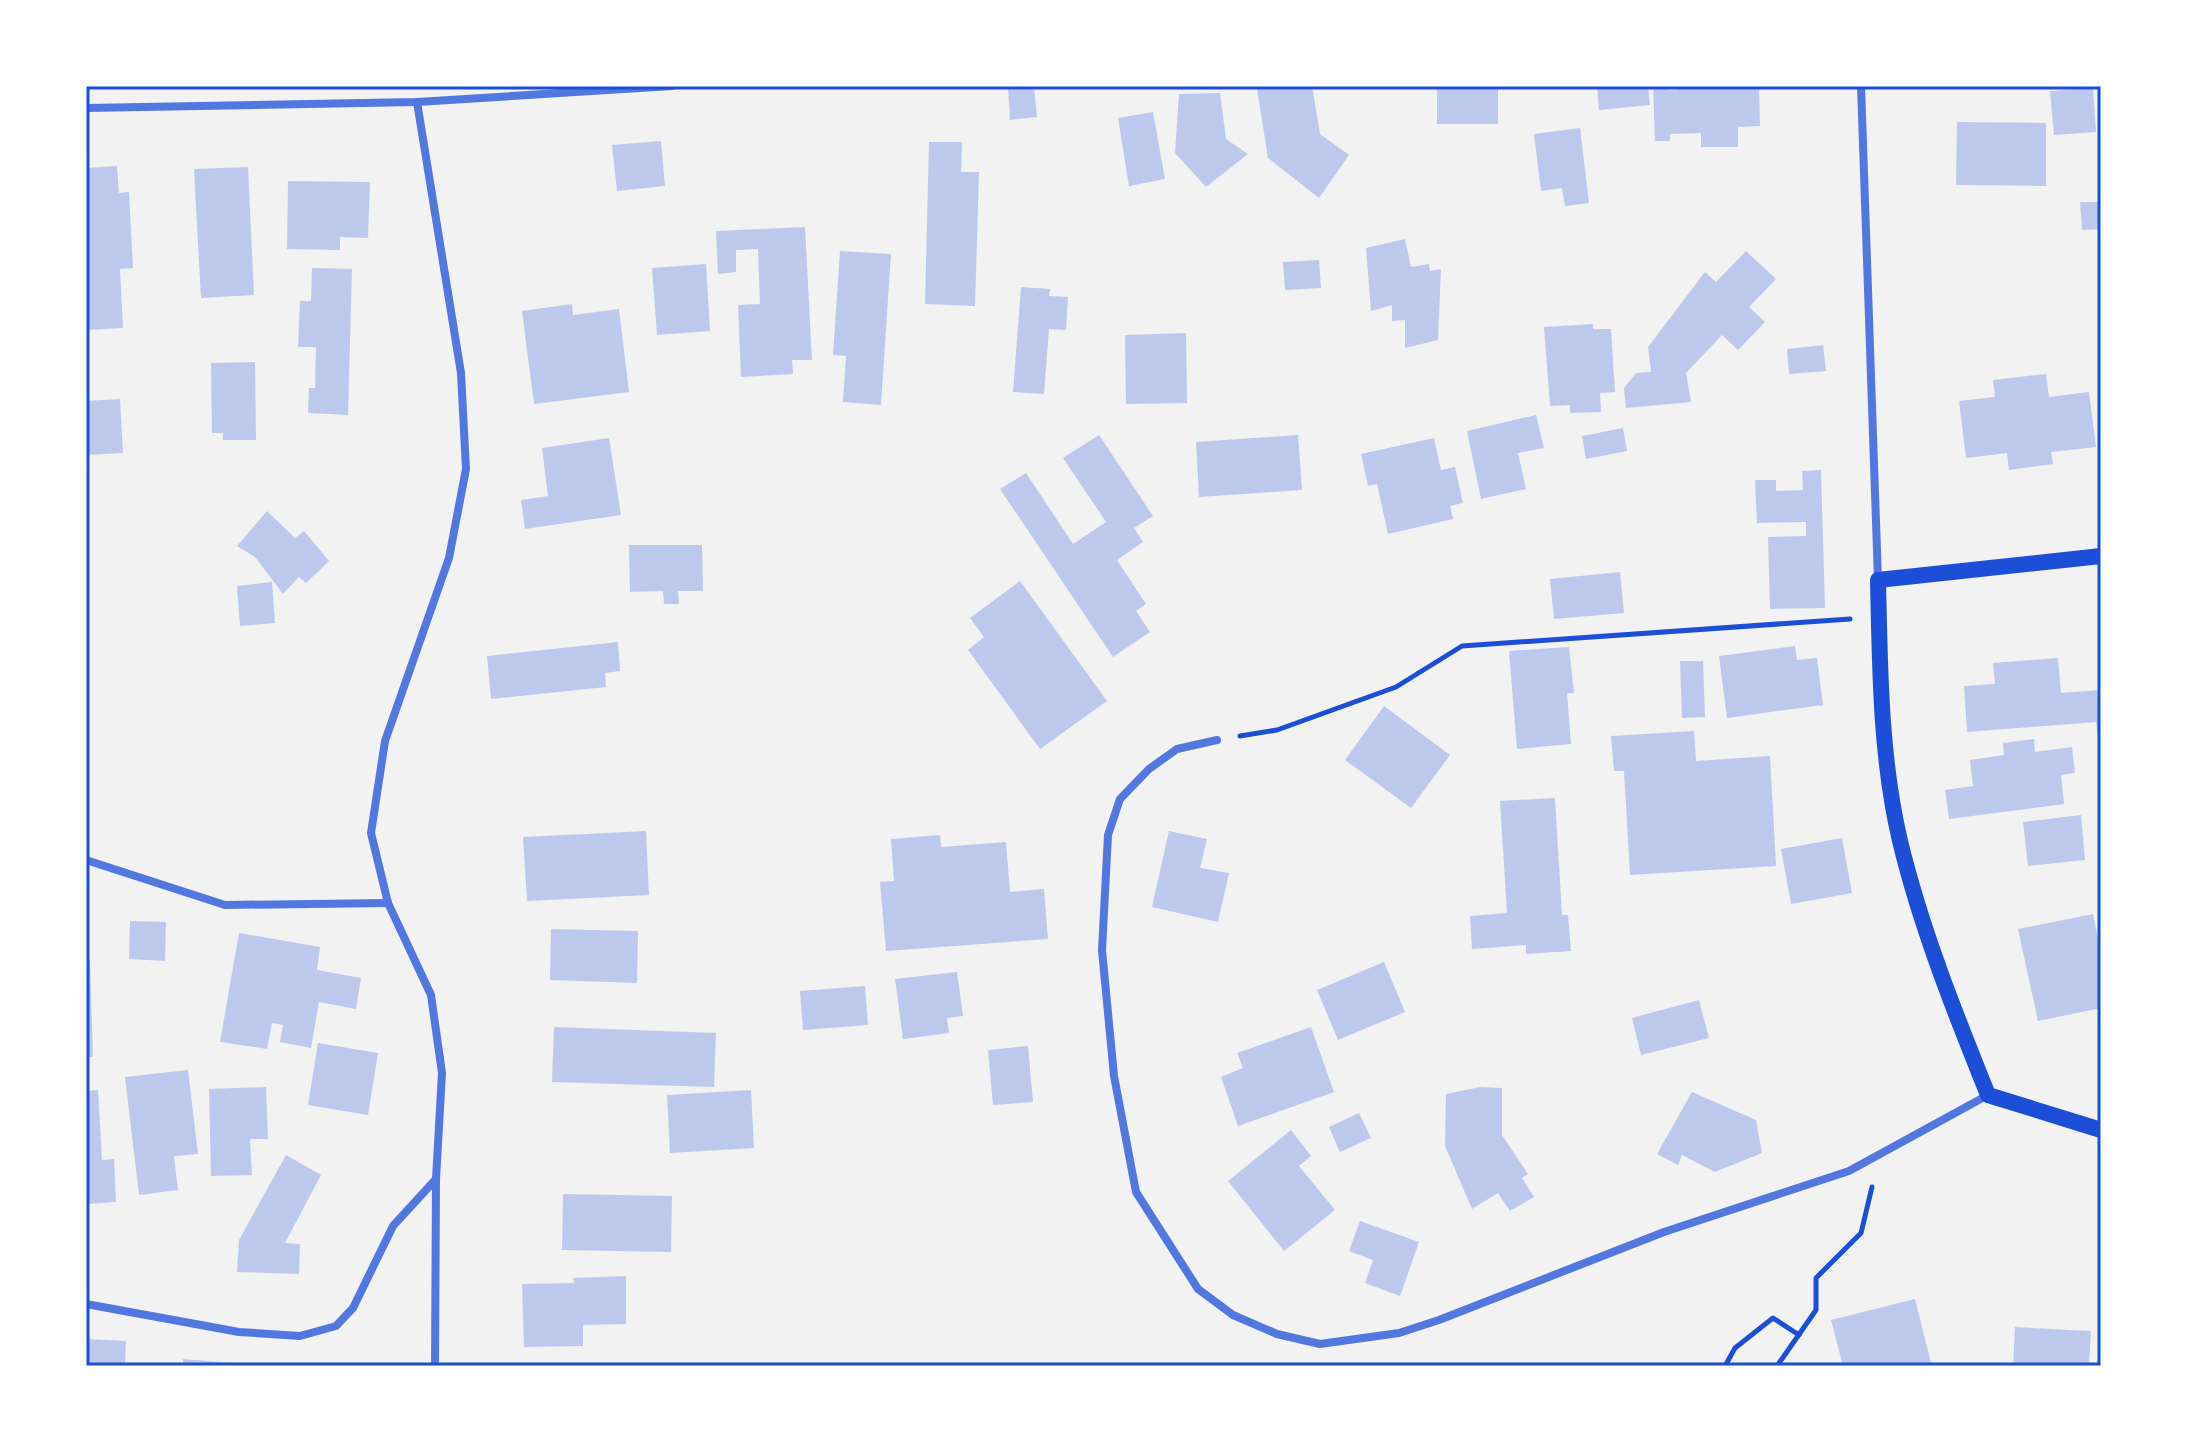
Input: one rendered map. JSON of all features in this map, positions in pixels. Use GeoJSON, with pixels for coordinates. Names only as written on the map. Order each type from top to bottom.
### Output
{"type":"FeatureCollection","features":[{"type":"Feature","properties":{"kind":"main road"},"geometry":{"type":"LineString","coordinates":[[2101,556],[1878,580],[1886,761],[1900,841],[1951,1004],[1988,1095],[2101,1130]]}},
{"type":"Feature","properties":{"kind":"street"},"geometry":{"type":"LineString","coordinates":[[86,108],[417,102],[672,86]]}},
{"type":"Feature","properties":{"kind":"street"},"geometry":{"type":"LineString","coordinates":[[1862,90],[1878,580]]}},
{"type":"Feature","properties":{"kind":"street"},"geometry":{"type":"LineString","coordinates":[[417,102],[461,373],[466,469],[449,558],[385,741],[371,833],[388,903],[431,995],[442,1073],[436,1179],[435,1366]]}},
{"type":"Feature","properties":{"kind":"street"},"geometry":{"type":"LineString","coordinates":[[1217,740],[1177,749],[1149,769],[1120,799],[1108,835],[1102,950],[1114,1076],[1136,1192],[1198,1289],[1233,1315],[1277,1334],[1320,1344],[1399,1333],[1664,1232],[1849,1171],[1988,1095]]}},
{"type":"Feature","properties":{"kind":"street"},"geometry":{"type":"LineString","coordinates":[[86,860],[225,905],[388,903]]}},
{"type":"Feature","properties":{"kind":"street"},"geometry":{"type":"LineString","coordinates":[[86,1304],[239,1332],[300,1336],[336,1326],[353,1308],[393,1226],[436,1179]]}},
{"type":"Feature","properties":{"kind":"path"},"geometry":{"type":"LineString","coordinates":[[1217,740],[1277,730],[1396,687],[1462,646],[1879,617]]}},
{"type":"Feature","properties":{"kind":"path"},"geometry":{"type":"LineString","coordinates":[[1777,1366],[1816,1310],[1816,1278],[1861,1233],[1880,1155]]}},
{"type":"Feature","properties":{"kind":"path"},"geometry":{"type":"LineString","coordinates":[[1725,1366],[1735,1348],[1773,1318],[1799,1335]]}},
{"type":"Feature","properties":{"kind":"building"},"geometry":{"type":"Polygon","coordinates":[[[1008,86],[1034,86],[1037,117],[1010,120],[1008,86]]]}},
{"type":"Feature","properties":{"kind":"building"},"geometry":{"type":"Polygon","coordinates":[[[1312,86],[1320,134],[1349,155],[1319,198],[1268,158],[1257,89],[1312,86]]]}},
{"type":"Feature","properties":{"kind":"building"},"geometry":{"type":"Polygon","coordinates":[[[1437,86],[1516,86],[1516,89],[1498,89],[1498,124],[1437,124],[1437,86]]]}},
{"type":"Feature","properties":{"kind":"building"},"geometry":{"type":"Polygon","coordinates":[[[1597,86],[1648,86],[1650,105],[1599,110],[1597,86]]]}},
{"type":"Feature","properties":{"kind":"building"},"geometry":{"type":"Polygon","coordinates":[[[1653,86],[1678,90],[1678,86],[1759,86],[1760,126],[1738,127],[1738,147],[1701,147],[1701,133],[1670,134],[1670,141],[1655,141],[1653,86]]]}},
{"type":"Feature","properties":{"kind":"building"},"geometry":{"type":"Polygon","coordinates":[[[2093,88],[2096,132],[2054,135],[2050,91],[2093,88]]]}},
{"type":"Feature","properties":{"kind":"building"},"geometry":{"type":"Polygon","coordinates":[[[1220,93],[1226,139],[1248,154],[1206,187],[1175,153],[1179,94],[1220,93]]]}},
{"type":"Feature","properties":{"kind":"building"},"geometry":{"type":"Polygon","coordinates":[[[1153,112],[1165,179],[1129,186],[1118,118],[1153,112]]]}},
{"type":"Feature","properties":{"kind":"building"},"geometry":{"type":"Polygon","coordinates":[[[1957,122],[2046,123],[2046,186],[1956,185],[1957,122]]]}},
{"type":"Feature","properties":{"kind":"building"},"geometry":{"type":"Polygon","coordinates":[[[1580,128],[1589,203],[1565,206],[1562,188],[1541,191],[1534,134],[1580,128]]]}},
{"type":"Feature","properties":{"kind":"building"},"geometry":{"type":"Polygon","coordinates":[[[661,141],[665,186],[617,191],[612,145],[661,141]]]}},
{"type":"Feature","properties":{"kind":"building"},"geometry":{"type":"Polygon","coordinates":[[[929,142],[962,142],[961,172],[979,172],[975,306],[925,304],[929,142]]]}},
{"type":"Feature","properties":{"kind":"building"},"geometry":{"type":"Polygon","coordinates":[[[117,166],[119,193],[129,192],[133,268],[120,269],[123,328],[86,330],[86,168],[117,166]]]}},
{"type":"Feature","properties":{"kind":"building"},"geometry":{"type":"Polygon","coordinates":[[[248,167],[254,295],[201,298],[194,169],[248,167]]]}},
{"type":"Feature","properties":{"kind":"building"},"geometry":{"type":"Polygon","coordinates":[[[288,181],[370,182],[368,238],[340,237],[340,250],[287,249],[288,181]]]}},
{"type":"Feature","properties":{"kind":"building"},"geometry":{"type":"Polygon","coordinates":[[[2080,202],[2101,202],[2101,229],[2082,230],[2080,202]]]}},
{"type":"Feature","properties":{"kind":"building"},"geometry":{"type":"Polygon","coordinates":[[[805,227],[812,360],[792,360],[793,374],[741,377],[738,305],[760,304],[758,249],[736,250],[736,272],[718,274],[716,231],[805,227]]]}},
{"type":"Feature","properties":{"kind":"building"},"geometry":{"type":"Polygon","coordinates":[[[1405,239],[1411,267],[1429,264],[1430,271],[1441,269],[1438,340],[1405,348],[1405,320],[1392,321],[1392,305],[1371,311],[1366,248],[1405,239]]]}},
{"type":"Feature","properties":{"kind":"building"},"geometry":{"type":"Polygon","coordinates":[[[840,251],[891,254],[881,405],[843,402],[846,356],[833,355],[840,251]]]}},
{"type":"Feature","properties":{"kind":"building"},"geometry":{"type":"Polygon","coordinates":[[[1746,251],[1776,279],[1749,307],[1765,322],[1738,350],[1722,335],[1686,373],[1691,402],[1626,408],[1624,388],[1636,373],[1651,372],[1648,347],[1705,272],[1716,282],[1746,251]]]}},
{"type":"Feature","properties":{"kind":"building"},"geometry":{"type":"Polygon","coordinates":[[[1319,260],[1321,288],[1285,290],[1283,262],[1319,260]]]}},
{"type":"Feature","properties":{"kind":"building"},"geometry":{"type":"Polygon","coordinates":[[[706,264],[710,331],[657,335],[652,268],[706,264]]]}},
{"type":"Feature","properties":{"kind":"building"},"geometry":{"type":"Polygon","coordinates":[[[312,268],[352,269],[348,415],[308,413],[309,388],[315,388],[316,347],[298,347],[300,301],[311,301],[312,268]]]}},
{"type":"Feature","properties":{"kind":"building"},"geometry":{"type":"Polygon","coordinates":[[[1021,287],[1050,289],[1049,296],[1068,297],[1066,330],[1049,329],[1044,394],[1013,392],[1021,287]]]}},
{"type":"Feature","properties":{"kind":"building"},"geometry":{"type":"Polygon","coordinates":[[[572,304],[573,315],[619,309],[629,392],[534,404],[522,311],[572,304]]]}},
{"type":"Feature","properties":{"kind":"building"},"geometry":{"type":"Polygon","coordinates":[[[1593,324],[1593,329],[1611,329],[1615,392],[1600,393],[1601,412],[1570,413],[1570,405],[1550,406],[1544,327],[1593,324]]]}},
{"type":"Feature","properties":{"kind":"building"},"geometry":{"type":"Polygon","coordinates":[[[1186,333],[1187,403],[1126,404],[1125,335],[1186,333]]]}},
{"type":"Feature","properties":{"kind":"building"},"geometry":{"type":"Polygon","coordinates":[[[1823,345],[1826,371],[1789,374],[1787,349],[1823,345]]]}},
{"type":"Feature","properties":{"kind":"building"},"geometry":{"type":"Polygon","coordinates":[[[255,362],[256,440],[223,440],[223,433],[212,433],[211,363],[255,362]]]}},
{"type":"Feature","properties":{"kind":"building"},"geometry":{"type":"Polygon","coordinates":[[[2046,374],[2049,397],[2089,392],[2096,447],[2051,452],[2053,464],[2009,470],[2007,453],[1966,458],[1959,401],[1995,397],[1993,380],[2046,374]]]}},
{"type":"Feature","properties":{"kind":"building"},"geometry":{"type":"Polygon","coordinates":[[[120,399],[123,453],[86,455],[86,401],[120,399]]]}},
{"type":"Feature","properties":{"kind":"building"},"geometry":{"type":"Polygon","coordinates":[[[1536,415],[1544,448],[1518,453],[1526,489],[1481,499],[1467,431],[1536,415]]]}},
{"type":"Feature","properties":{"kind":"building"},"geometry":{"type":"Polygon","coordinates":[[[1623,428],[1627,451],[1586,459],[1582,436],[1623,428]]]}},
{"type":"Feature","properties":{"kind":"building"},"geometry":{"type":"Polygon","coordinates":[[[1099,435],[1153,516],[1134,528],[1143,542],[1117,560],[1146,604],[1136,611],[1150,632],[1113,657],[1000,489],[1026,473],[1073,544],[1106,522],[1063,458],[1099,435]]]}},
{"type":"Feature","properties":{"kind":"building"},"geometry":{"type":"Polygon","coordinates":[[[1298,435],[1302,490],[1199,497],[1196,442],[1298,435]]]}},
{"type":"Feature","properties":{"kind":"building"},"geometry":{"type":"Polygon","coordinates":[[[609,438],[621,515],[525,529],[521,500],[548,496],[542,448],[609,438]]]}},
{"type":"Feature","properties":{"kind":"building"},"geometry":{"type":"Polygon","coordinates":[[[1434,438],[1441,470],[1455,467],[1463,503],[1450,506],[1453,519],[1388,534],[1377,484],[1368,486],[1361,454],[1434,438]]]}},
{"type":"Feature","properties":{"kind":"building"},"geometry":{"type":"Polygon","coordinates":[[[1821,470],[1825,608],[1770,609],[1768,537],[1806,536],[1806,522],[1757,523],[1755,480],[1776,480],[1776,491],[1803,490],[1802,471],[1821,470]]]}},
{"type":"Feature","properties":{"kind":"building"},"geometry":{"type":"Polygon","coordinates":[[[267,511],[295,538],[304,531],[329,561],[306,583],[299,577],[283,594],[255,557],[237,546],[267,511]]]}},
{"type":"Feature","properties":{"kind":"building"},"geometry":{"type":"Polygon","coordinates":[[[629,545],[702,545],[703,591],[678,591],[679,604],[664,604],[663,591],[630,592],[629,545]]]}},
{"type":"Feature","properties":{"kind":"building"},"geometry":{"type":"Polygon","coordinates":[[[1620,572],[1624,613],[1554,619],[1550,579],[1620,572]]]}},
{"type":"Feature","properties":{"kind":"building"},"geometry":{"type":"Polygon","coordinates":[[[1020,581],[1107,701],[1040,749],[968,650],[984,637],[970,618],[1020,581]]]}},
{"type":"Feature","properties":{"kind":"building"},"geometry":{"type":"Polygon","coordinates":[[[272,582],[275,623],[240,626],[237,586],[272,582]]]}},
{"type":"Feature","properties":{"kind":"building"},"geometry":{"type":"Polygon","coordinates":[[[618,642],[620,671],[605,673],[606,687],[491,699],[487,656],[618,642]]]}},
{"type":"Feature","properties":{"kind":"building"},"geometry":{"type":"Polygon","coordinates":[[[1795,646],[1797,660],[1817,658],[1823,705],[1727,718],[1719,656],[1795,646]]]}},
{"type":"Feature","properties":{"kind":"building"},"geometry":{"type":"Polygon","coordinates":[[[1569,647],[1574,693],[1567,693],[1571,744],[1517,749],[1509,651],[1569,647]]]}},
{"type":"Feature","properties":{"kind":"building"},"geometry":{"type":"Polygon","coordinates":[[[2058,658],[2061,693],[2101,690],[2101,763],[2096,722],[1967,732],[1964,686],[1995,684],[1993,663],[2058,658]]]}},
{"type":"Feature","properties":{"kind":"building"},"geometry":{"type":"Polygon","coordinates":[[[1680,661],[1703,661],[1705,717],[1682,718],[1680,661]]]}},
{"type":"Feature","properties":{"kind":"building"},"geometry":{"type":"Polygon","coordinates":[[[1384,706],[1450,755],[1411,808],[1345,760],[1384,706]]]}},
{"type":"Feature","properties":{"kind":"building"},"geometry":{"type":"Polygon","coordinates":[[[1694,731],[1696,761],[1770,756],[1776,866],[1630,875],[1624,771],[1614,771],[1611,736],[1694,731]]]}},
{"type":"Feature","properties":{"kind":"building"},"geometry":{"type":"Polygon","coordinates":[[[2034,739],[2035,752],[2072,747],[2075,773],[2061,775],[2064,804],[1949,819],[1945,790],[1973,786],[1970,760],[2004,755],[2003,743],[2034,739]]]}},
{"type":"Feature","properties":{"kind":"building"},"geometry":{"type":"Polygon","coordinates":[[[1555,798],[1562,915],[1568,915],[1571,951],[1526,954],[1526,945],[1472,949],[1470,916],[1507,913],[1500,801],[1555,798]]]}},
{"type":"Feature","properties":{"kind":"building"},"geometry":{"type":"Polygon","coordinates":[[[2081,815],[2085,860],[2028,866],[2023,822],[2081,815]]]}},
{"type":"Feature","properties":{"kind":"building"},"geometry":{"type":"Polygon","coordinates":[[[646,831],[649,895],[527,901],[523,837],[646,831]]]}},
{"type":"Feature","properties":{"kind":"building"},"geometry":{"type":"Polygon","coordinates":[[[1169,831],[1207,839],[1200,868],[1229,873],[1218,922],[1152,907],[1169,831]]]}},
{"type":"Feature","properties":{"kind":"building"},"geometry":{"type":"Polygon","coordinates":[[[940,835],[941,847],[1006,842],[1010,892],[1044,889],[1048,939],[886,951],[880,882],[894,881],[891,839],[940,835]]]}},
{"type":"Feature","properties":{"kind":"building"},"geometry":{"type":"Polygon","coordinates":[[[1842,838],[1852,893],[1791,904],[1781,849],[1842,838]]]}},
{"type":"Feature","properties":{"kind":"building"},"geometry":{"type":"Polygon","coordinates":[[[2093,914],[2101,953],[2101,1008],[2038,1021],[2018,929],[2093,914]]]}},
{"type":"Feature","properties":{"kind":"building"},"geometry":{"type":"Polygon","coordinates":[[[130,921],[166,922],[165,961],[129,959],[130,921]]]}},
{"type":"Feature","properties":{"kind":"building"},"geometry":{"type":"Polygon","coordinates":[[[551,929],[638,931],[637,983],[550,980],[551,929]]]}},
{"type":"Feature","properties":{"kind":"building"},"geometry":{"type":"Polygon","coordinates":[[[239,933],[320,947],[317,970],[361,978],[356,1009],[319,1002],[311,1048],[280,1042],[283,1025],[272,1023],[267,1049],[220,1042],[239,933]]]}},
{"type":"Feature","properties":{"kind":"building"},"geometry":{"type":"Polygon","coordinates":[[[86,960],[90,960],[93,1057],[86,1057],[86,960]]]}},
{"type":"Feature","properties":{"kind":"building"},"geometry":{"type":"Polygon","coordinates":[[[1384,962],[1405,1012],[1338,1040],[1317,990],[1384,962]]]}},
{"type":"Feature","properties":{"kind":"building"},"geometry":{"type":"Polygon","coordinates":[[[957,972],[963,1016],[947,1018],[949,1033],[903,1039],[895,979],[957,972]]]}},
{"type":"Feature","properties":{"kind":"building"},"geometry":{"type":"Polygon","coordinates":[[[865,986],[868,1025],[803,1030],[800,991],[865,986]]]}},
{"type":"Feature","properties":{"kind":"building"},"geometry":{"type":"Polygon","coordinates":[[[1699,1000],[1709,1038],[1641,1055],[1632,1018],[1699,1000]]]}},
{"type":"Feature","properties":{"kind":"building"},"geometry":{"type":"Polygon","coordinates":[[[554,1027],[716,1033],[714,1087],[552,1082],[554,1027]]]}},
{"type":"Feature","properties":{"kind":"building"},"geometry":{"type":"Polygon","coordinates":[[[1311,1027],[1334,1092],[1238,1126],[1221,1077],[1243,1068],[1237,1053],[1311,1027]]]}},
{"type":"Feature","properties":{"kind":"building"},"geometry":{"type":"Polygon","coordinates":[[[318,1043],[378,1053],[368,1115],[308,1105],[318,1043]]]}},
{"type":"Feature","properties":{"kind":"building"},"geometry":{"type":"Polygon","coordinates":[[[1028,1046],[1033,1102],[993,1105],[988,1050],[1028,1046]]]}},
{"type":"Feature","properties":{"kind":"building"},"geometry":{"type":"Polygon","coordinates":[[[188,1070],[198,1154],[174,1156],[178,1190],[139,1195],[125,1077],[188,1070]]]}},
{"type":"Feature","properties":{"kind":"building"},"geometry":{"type":"Polygon","coordinates":[[[266,1087],[268,1139],[250,1139],[252,1175],[211,1176],[209,1089],[266,1087]]]}},
{"type":"Feature","properties":{"kind":"building"},"geometry":{"type":"Polygon","coordinates":[[[1480,1087],[1502,1088],[1502,1135],[1528,1174],[1522,1178],[1534,1197],[1510,1211],[1498,1193],[1472,1209],[1445,1146],[1446,1094],[1480,1087]]]}},
{"type":"Feature","properties":{"kind":"building"},"geometry":{"type":"Polygon","coordinates":[[[98,1090],[102,1160],[114,1159],[116,1202],[86,1204],[86,1091],[98,1090]]]}},
{"type":"Feature","properties":{"kind":"building"},"geometry":{"type":"Polygon","coordinates":[[[751,1090],[754,1148],[670,1153],[667,1095],[751,1090]]]}},
{"type":"Feature","properties":{"kind":"building"},"geometry":{"type":"Polygon","coordinates":[[[1692,1092],[1756,1120],[1762,1153],[1715,1172],[1682,1155],[1678,1165],[1657,1154],[1692,1092]]]}},
{"type":"Feature","properties":{"kind":"building"},"geometry":{"type":"Polygon","coordinates":[[[1359,1113],[1371,1138],[1340,1152],[1329,1127],[1359,1113]]]}},
{"type":"Feature","properties":{"kind":"building"},"geometry":{"type":"Polygon","coordinates":[[[1291,1130],[1311,1156],[1299,1166],[1335,1210],[1284,1251],[1228,1181],[1291,1130]]]}},
{"type":"Feature","properties":{"kind":"building"},"geometry":{"type":"Polygon","coordinates":[[[286,1155],[321,1175],[285,1243],[300,1244],[299,1274],[237,1272],[239,1240],[286,1155]]]}},
{"type":"Feature","properties":{"kind":"building"},"geometry":{"type":"Polygon","coordinates":[[[563,1194],[672,1196],[671,1252],[562,1250],[563,1194]]]}},
{"type":"Feature","properties":{"kind":"building"},"geometry":{"type":"Polygon","coordinates":[[[1360,1221],[1419,1242],[1400,1296],[1365,1283],[1373,1260],[1349,1251],[1360,1221]]]}},
{"type":"Feature","properties":{"kind":"building"},"geometry":{"type":"Polygon","coordinates":[[[626,1276],[626,1324],[583,1325],[583,1346],[524,1347],[522,1284],[574,1283],[573,1278],[626,1276]]]}},
{"type":"Feature","properties":{"kind":"building"},"geometry":{"type":"Polygon","coordinates":[[[1915,1299],[1931,1363],[1843,1366],[1831,1320],[1915,1299]]]}},
{"type":"Feature","properties":{"kind":"building"},"geometry":{"type":"Polygon","coordinates":[[[2015,1327],[2091,1331],[2089,1366],[2013,1366],[2015,1327]]]}},
{"type":"Feature","properties":{"kind":"building"},"geometry":{"type":"Polygon","coordinates":[[[86,1339],[126,1341],[125,1366],[86,1366],[86,1339]]]}},
{"type":"Feature","properties":{"kind":"building"},"geometry":{"type":"Polygon","coordinates":[[[183,1359],[247,1364],[247,1366],[183,1366],[183,1359]]]}}]}
